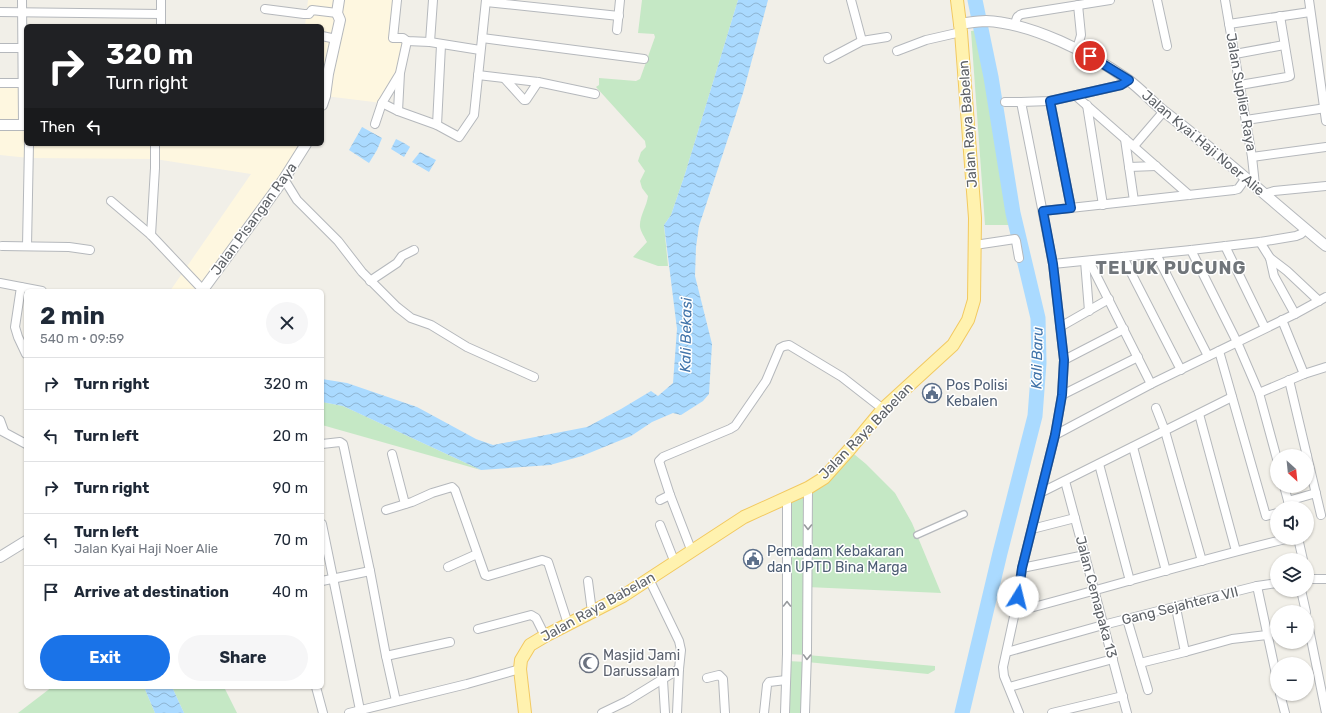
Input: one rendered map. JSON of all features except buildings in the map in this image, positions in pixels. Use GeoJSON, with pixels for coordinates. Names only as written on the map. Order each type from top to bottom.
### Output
{"type":"FeatureCollection","features":[{"type":"Feature","properties":{"kind":"main road","name":"Jalan Raya Babelan"},"geometry":{"type":"LineString","coordinates":[[525,713],[520,669],[521,660],[530,645],[623,596],[744,517],[808,488],[824,478],[883,409],[953,345],[968,320],[974,300],[975,245],[975,218],[957,0]]}},
{"type":"Feature","properties":{"kind":"street"},"geometry":{"type":"LineString","coordinates":[[0,124],[24,125],[24,48],[22,0]]}},
{"type":"Feature","properties":{"kind":"street"},"geometry":{"type":"LineString","coordinates":[[161,0],[161,24]]}},
{"type":"Feature","properties":{"kind":"street"},"geometry":{"type":"LineString","coordinates":[[324,99],[325,74],[336,39],[340,20],[337,13],[339,0]]}},
{"type":"Feature","properties":{"kind":"street"},"geometry":{"type":"LineString","coordinates":[[397,0],[393,38],[403,38],[408,41],[430,42],[441,45],[480,50]]}},
{"type":"Feature","properties":{"kind":"street"},"geometry":{"type":"LineString","coordinates":[[430,42],[433,0]]}},
{"type":"Feature","properties":{"kind":"street"},"geometry":{"type":"LineString","coordinates":[[617,30],[620,0]]}},
{"type":"Feature","properties":{"kind":"street"},"geometry":{"type":"LineString","coordinates":[[851,0],[862,41]]}},
{"type":"Feature","properties":{"kind":"street"},"geometry":{"type":"LineString","coordinates":[[1015,26],[1016,18],[1022,14],[1110,0]]}},
{"type":"Feature","properties":{"kind":"street"},"geometry":{"type":"LineString","coordinates":[[1157,0],[1167,46]]}},
{"type":"Feature","properties":{"kind":"street","name":"Jalan Suplier Raya"},"geometry":{"type":"LineString","coordinates":[[1225,0],[1246,120],[1255,185]]}},
{"type":"Feature","properties":{"kind":"street"},"geometry":{"type":"LineString","coordinates":[[1309,0],[1326,121]]}},
{"type":"Feature","properties":{"kind":"street"},"geometry":{"type":"LineString","coordinates":[[382,103],[459,137],[474,114],[486,1],[619,16]]}},
{"type":"Feature","properties":{"kind":"street"},"geometry":{"type":"LineString","coordinates":[[1077,49],[1081,35],[1078,5]]}},
{"type":"Feature","properties":{"kind":"street"},"geometry":{"type":"LineString","coordinates":[[265,9],[304,14],[309,14],[312,10],[337,13]]}},
{"type":"Feature","properties":{"kind":"street"},"geometry":{"type":"LineString","coordinates":[[0,12],[161,14]]}},
{"type":"Feature","properties":{"kind":"street"},"geometry":{"type":"LineString","coordinates":[[1229,24],[1310,12]]}},
{"type":"Feature","properties":{"kind":"street"},"geometry":{"type":"LineString","coordinates":[[1240,85],[1290,76],[1280,16]]}},
{"type":"Feature","properties":{"kind":"street","name":"Jalan Kyai Haji Noer Alie"},"geometry":{"type":"LineString","coordinates":[[960,28],[972,23],[985,21],[1015,26],[1041,33],[1077,49],[1129,80],[1326,246]]}},
{"type":"Feature","properties":{"kind":"street"},"geometry":{"type":"LineString","coordinates":[[897,51],[960,28]]}},
{"type":"Feature","properties":{"kind":"street"},"geometry":{"type":"LineString","coordinates":[[324,36],[336,39]]}},
{"type":"Feature","properties":{"kind":"street"},"geometry":{"type":"LineString","coordinates":[[828,59],[862,41],[887,36]]}},
{"type":"Feature","properties":{"kind":"street"},"geometry":{"type":"LineString","coordinates":[[482,38],[644,59]]}},
{"type":"Feature","properties":{"kind":"street"},"geometry":{"type":"LineString","coordinates":[[398,111],[400,73],[408,41]]}},
{"type":"Feature","properties":{"kind":"street"},"geometry":{"type":"LineString","coordinates":[[437,126],[441,45]]}},
{"type":"Feature","properties":{"kind":"street"},"geometry":{"type":"LineString","coordinates":[[1235,54],[1284,45]]}},
{"type":"Feature","properties":{"kind":"street"},"geometry":{"type":"LineString","coordinates":[[0,48],[24,48]]}},
{"type":"Feature","properties":{"kind":"street"},"geometry":{"type":"LineString","coordinates":[[375,124],[382,103],[400,73]]}},
{"type":"Feature","properties":{"kind":"street"},"geometry":{"type":"LineString","coordinates":[[478,75],[538,82],[595,94]]}},
{"type":"Feature","properties":{"kind":"street"},"geometry":{"type":"LineString","coordinates":[[505,79],[524,100],[526,100],[538,82]]}},
{"type":"Feature","properties":{"kind":"street"},"geometry":{"type":"LineString","coordinates":[[1005,102],[1050,101],[1121,85],[1129,80]]}},
{"type":"Feature","properties":{"kind":"street"},"geometry":{"type":"LineString","coordinates":[[0,83],[24,83]]}},
{"type":"Feature","properties":{"kind":"street"},"geometry":{"type":"LineString","coordinates":[[1076,96],[1189,195]]}},
{"type":"Feature","properties":{"kind":"street"},"geometry":{"type":"LineString","coordinates":[[1050,101],[1071,208]]}},
{"type":"Feature","properties":{"kind":"street"},"geometry":{"type":"LineString","coordinates":[[1019,713],[1003,671],[1022,568],[1055,435],[1062,395],[1064,360],[1053,264],[1021,102]]}},
{"type":"Feature","properties":{"kind":"street"},"geometry":{"type":"LineString","coordinates":[[1087,105],[1102,205]]}},
{"type":"Feature","properties":{"kind":"street"},"geometry":{"type":"LineString","coordinates":[[1246,120],[1325,108]]}},
{"type":"Feature","properties":{"kind":"street"},"geometry":{"type":"LineString","coordinates":[[1134,146],[1164,111]]}},
{"type":"Feature","properties":{"kind":"street"},"geometry":{"type":"LineString","coordinates":[[1125,139],[1134,201]]}},
{"type":"Feature","properties":{"kind":"street"},"geometry":{"type":"LineString","coordinates":[[27,246],[29,146]]}},
{"type":"Feature","properties":{"kind":"street"},"geometry":{"type":"LineString","coordinates":[[151,235],[155,146]]}},
{"type":"Feature","properties":{"kind":"street","name":"Jalan Pisangan Raya"},"geometry":{"type":"LineString","coordinates":[[204,289],[284,179],[303,146]]}},
{"type":"Feature","properties":{"kind":"street"},"geometry":{"type":"LineString","coordinates":[[1252,157],[1326,146]]}},
{"type":"Feature","properties":{"kind":"street"},"geometry":{"type":"LineString","coordinates":[[1129,167],[1156,166]]}},
{"type":"Feature","properties":{"kind":"street"},"geometry":{"type":"LineString","coordinates":[[1043,211],[1234,190],[1238,189],[1246,178]]}},
{"type":"Feature","properties":{"kind":"street"},"geometry":{"type":"LineString","coordinates":[[284,179],[297,200],[338,241],[370,281],[397,307],[411,318],[431,325],[467,347],[534,377]]}},
{"type":"Feature","properties":{"kind":"street"},"geometry":{"type":"LineString","coordinates":[[1264,194],[1274,191],[1326,186]]}},
{"type":"Feature","properties":{"kind":"street"},"geometry":{"type":"LineString","coordinates":[[110,201],[151,235],[201,289]]}},
{"type":"Feature","properties":{"kind":"street"},"geometry":{"type":"LineString","coordinates":[[1053,264],[1260,242],[1296,236],[1301,234],[1306,229]]}},
{"type":"Feature","properties":{"kind":"street"},"geometry":{"type":"LineString","coordinates":[[975,245],[1015,239],[1019,258]]}},
{"type":"Feature","properties":{"kind":"street"},"geometry":{"type":"LineString","coordinates":[[1260,242],[1270,258],[1274,276],[1294,314]]}},
{"type":"Feature","properties":{"kind":"street"},"geometry":{"type":"LineString","coordinates":[[2,246],[69,247],[90,250]]}},
{"type":"Feature","properties":{"kind":"street"},"geometry":{"type":"LineString","coordinates":[[1225,246],[1265,328]]}},
{"type":"Feature","properties":{"kind":"street"},"geometry":{"type":"LineString","coordinates":[[370,281],[397,263],[402,256],[414,250]]}},
{"type":"Feature","properties":{"kind":"street"},"geometry":{"type":"LineString","coordinates":[[1191,250],[1237,342],[1259,393],[1274,449]]}},
{"type":"Feature","properties":{"kind":"street"},"geometry":{"type":"LineString","coordinates":[[1156,254],[1208,356]]}},
{"type":"Feature","properties":{"kind":"street"},"geometry":{"type":"LineString","coordinates":[[1123,257],[1181,370]]}},
{"type":"Feature","properties":{"kind":"street"},"geometry":{"type":"LineString","coordinates":[[1055,435],[1151,384],[1322,299],[1270,258]]}},
{"type":"Feature","properties":{"kind":"street"},"geometry":{"type":"LineString","coordinates":[[1087,261],[1109,299],[1151,384]]}},
{"type":"Feature","properties":{"kind":"street"},"geometry":{"type":"LineString","coordinates":[[1087,261],[1089,311]]}},
{"type":"Feature","properties":{"kind":"street"},"geometry":{"type":"LineString","coordinates":[[0,283],[34,289]]}},
{"type":"Feature","properties":{"kind":"street"},"geometry":{"type":"LineString","coordinates":[[21,286],[15,326],[24,350]]}},
{"type":"Feature","properties":{"kind":"street"},"geometry":{"type":"LineString","coordinates":[[1060,327],[1109,299]]}},
{"type":"Feature","properties":{"kind":"street"},"geometry":{"type":"LineString","coordinates":[[1282,320],[1304,374]]}},
{"type":"Feature","properties":{"kind":"street"},"geometry":{"type":"LineString","coordinates":[[1064,360],[1124,329]]}},
{"type":"Feature","properties":{"kind":"street"},"geometry":{"type":"LineString","coordinates":[[692,552],[670,495],[660,461],[663,457],[735,426],[766,381],[780,348],[789,345],[832,371],[883,409]]}},
{"type":"Feature","properties":{"kind":"street"},"geometry":{"type":"LineString","coordinates":[[1219,351],[1266,516],[1270,515]]}},
{"type":"Feature","properties":{"kind":"street"},"geometry":{"type":"LineString","coordinates":[[1062,395],[1138,357]]}},
{"type":"Feature","properties":{"kind":"street"},"geometry":{"type":"LineString","coordinates":[[1259,393],[1304,374],[1326,367]]}},
{"type":"Feature","properties":{"kind":"street"},"geometry":{"type":"LineString","coordinates":[[1289,380],[1305,449]]}},
{"type":"Feature","properties":{"kind":"street"},"geometry":{"type":"LineString","coordinates":[[1042,492],[1232,397]]}},
{"type":"Feature","properties":{"kind":"street"},"geometry":{"type":"LineString","coordinates":[[1156,408],[1165,431],[1202,561]]}},
{"type":"Feature","properties":{"kind":"street"},"geometry":{"type":"LineString","coordinates":[[1199,414],[1236,551]]}},
{"type":"Feature","properties":{"kind":"street"},"geometry":{"type":"LineString","coordinates":[[0,420],[2,430],[24,443]]}},
{"type":"Feature","properties":{"kind":"street"},"geometry":{"type":"LineString","coordinates":[[324,444],[340,442],[344,445],[396,701]]}},
{"type":"Feature","properties":{"kind":"street"},"geometry":{"type":"LineString","coordinates":[[1133,447],[1166,571]]}},
{"type":"Feature","properties":{"kind":"street"},"geometry":{"type":"LineString","coordinates":[[392,454],[405,504]]}},
{"type":"Feature","properties":{"kind":"street"},"geometry":{"type":"LineString","coordinates":[[1099,464],[1130,581]]}},
{"type":"Feature","properties":{"kind":"street","name":"Jalan Cemapaka 13"},"geometry":{"type":"LineString","coordinates":[[1064,481],[1127,713]]}},
{"type":"Feature","properties":{"kind":"street"},"geometry":{"type":"LineString","coordinates":[[1314,485],[1321,516]]}},
{"type":"Feature","properties":{"kind":"street"},"geometry":{"type":"LineString","coordinates":[[386,510],[452,487],[484,575],[488,576],[542,560],[548,562],[568,624]]}},
{"type":"Feature","properties":{"kind":"street"},"geometry":{"type":"LineString","coordinates":[[805,713],[808,488]]}},
{"type":"Feature","properties":{"kind":"street"},"geometry":{"type":"LineString","coordinates":[[1296,501],[1316,493]]}},
{"type":"Feature","properties":{"kind":"street"},"geometry":{"type":"LineString","coordinates":[[660,500],[670,495]]}},
{"type":"Feature","properties":{"kind":"street"},"geometry":{"type":"LineString","coordinates":[[785,713],[787,498]]}},
{"type":"Feature","properties":{"kind":"street"},"geometry":{"type":"LineString","coordinates":[[917,535],[964,514]]}},
{"type":"Feature","properties":{"kind":"street"},"geometry":{"type":"LineString","coordinates":[[1032,530],[1075,518]]}},
{"type":"Feature","properties":{"kind":"street"},"geometry":{"type":"LineString","coordinates":[[660,525],[674,562]]}},
{"type":"Feature","properties":{"kind":"street"},"geometry":{"type":"LineString","coordinates":[[324,534],[360,710]]}},
{"type":"Feature","properties":{"kind":"street"},"geometry":{"type":"LineString","coordinates":[[0,557],[24,542]]}},
{"type":"Feature","properties":{"kind":"street"},"geometry":{"type":"LineString","coordinates":[[1015,612],[1270,543]]}},
{"type":"Feature","properties":{"kind":"street"},"geometry":{"type":"LineString","coordinates":[[448,567],[477,554]]}},
{"type":"Feature","properties":{"kind":"street"},"geometry":{"type":"LineString","coordinates":[[1022,568],[1084,555]]}},
{"type":"Feature","properties":{"kind":"street"},"geometry":{"type":"LineString","coordinates":[[324,581],[370,571]]}},
{"type":"Feature","properties":{"kind":"street"},"geometry":{"type":"LineString","coordinates":[[648,579],[679,641],[681,650],[677,713],[673,713]]}},
{"type":"Feature","properties":{"kind":"street"},"geometry":{"type":"LineString","coordinates":[[1314,579],[1326,579]]}},
{"type":"Feature","properties":{"kind":"street"},"geometry":{"type":"LineString","coordinates":[[588,581],[592,612]]}},
{"type":"Feature","properties":{"kind":"street","name":"Gang Sejahtera VII"},"geometry":{"type":"LineString","coordinates":[[1007,652],[1127,619],[1270,584]]}},
{"type":"Feature","properties":{"kind":"street"},"geometry":{"type":"LineString","coordinates":[[1257,586],[1272,657]]}},
{"type":"Feature","properties":{"kind":"street"},"geometry":{"type":"LineString","coordinates":[[1176,608],[1186,652]]}},
{"type":"Feature","properties":{"kind":"street"},"geometry":{"type":"LineString","coordinates":[[478,629],[531,615],[536,618],[545,636]]}},
{"type":"Feature","properties":{"kind":"street"},"geometry":{"type":"LineString","coordinates":[[1127,619],[1148,690]]}},
{"type":"Feature","properties":{"kind":"street"},"geometry":{"type":"LineString","coordinates":[[1140,663],[1232,639],[1267,635]]}},
{"type":"Feature","properties":{"kind":"street"},"geometry":{"type":"LineString","coordinates":[[386,656],[450,642]]}},
{"type":"Feature","properties":{"kind":"street"},"geometry":{"type":"LineString","coordinates":[[1313,649],[1326,713]]}},
{"type":"Feature","properties":{"kind":"street"},"geometry":{"type":"LineString","coordinates":[[1009,687],[1113,659]]}},
{"type":"Feature","properties":{"kind":"street"},"geometry":{"type":"LineString","coordinates":[[349,713],[520,669]]}},
{"type":"Feature","properties":{"kind":"street"},"geometry":{"type":"LineString","coordinates":[[602,713],[663,680],[679,669]]}},
{"type":"Feature","properties":{"kind":"street"},"geometry":{"type":"LineString","coordinates":[[707,678],[719,675],[723,679],[725,713]]}},
{"type":"Feature","properties":{"kind":"street"},"geometry":{"type":"LineString","coordinates":[[663,680],[665,713]]}},
{"type":"Feature","properties":{"kind":"street"},"geometry":{"type":"LineString","coordinates":[[764,713],[767,685],[769,682],[786,680]]}},
{"type":"Feature","properties":{"kind":"street"},"geometry":{"type":"LineString","coordinates":[[316,689],[322,713]]}},
{"type":"Feature","properties":{"kind":"street"},"geometry":{"type":"LineString","coordinates":[[1052,713],[1122,696]]}},
{"type":"Feature","properties":{"kind":"street"},"geometry":{"type":"LineString","coordinates":[[1282,701],[1285,713]]}},
{"type":"Feature","properties":{"kind":"shaded area"},"geometry":{"type":"Polygon","coordinates":[[[308,0],[397,0],[393,37],[407,41],[400,73],[382,103],[325,96],[328,74],[324,73],[324,24],[305,24],[308,0]]]}},
{"type":"Feature","properties":{"kind":"shaded area"},"geometry":{"type":"Polygon","coordinates":[[[0,83],[24,83],[24,146],[305,146],[203,289],[171,289],[251,174],[155,159],[29,158],[0,155],[0,83]]]}},
{"type":"Feature","properties":{"kind":"green space"},"geometry":{"type":"Polygon","coordinates":[[[642,0],[738,0],[685,174],[671,215],[664,225],[668,266],[658,266],[633,257],[647,242],[641,231],[640,223],[648,196],[642,188],[640,181],[645,171],[638,161],[641,152],[646,147],[645,141],[596,87],[599,85],[599,78],[636,81],[640,79],[655,37],[654,34],[638,33],[642,0]]]}},
{"type":"Feature","properties":{"kind":"green space"},"geometry":{"type":"Polygon","coordinates":[[[978,30],[1010,225],[985,225],[971,31],[978,30]]]}},
{"type":"Feature","properties":{"kind":"green space"},"geometry":{"type":"Polygon","coordinates":[[[324,402],[343,406],[481,470],[324,426],[324,402]]]}},
{"type":"Feature","properties":{"kind":"green space"},"geometry":{"type":"Polygon","coordinates":[[[849,450],[866,464],[895,493],[912,523],[941,593],[807,587],[807,655],[787,654],[787,498],[808,488],[849,450]]]}},
{"type":"Feature","properties":{"kind":"green space"},"geometry":{"type":"Polygon","coordinates":[[[807,655],[935,666],[935,670],[928,674],[807,662],[807,655]]]}},
{"type":"Feature","properties":{"kind":"green space"},"geometry":{"type":"Polygon","coordinates":[[[787,661],[807,662],[805,713],[785,713],[787,661]]]}},
{"type":"Feature","properties":{"kind":"green space"},"geometry":{"type":"Polygon","coordinates":[[[49,689],[145,689],[155,713],[18,713],[49,689]]]}},
{"type":"Feature","properties":{"kind":"green space"},"geometry":{"type":"Polygon","coordinates":[[[173,689],[225,689],[237,713],[184,713],[173,689]]]}},
{"type":"Feature","properties":{"kind":"water","name":"Kali Bekasi"},"geometry":{"type":"Polygon","coordinates":[[[738,0],[768,0],[743,93],[699,226],[696,247],[695,276],[712,344],[709,394],[703,401],[681,415],[673,413],[652,422],[631,436],[582,456],[550,465],[481,470],[343,406],[324,402],[324,379],[347,383],[417,407],[476,439],[493,445],[587,427],[651,391],[658,396],[673,383],[677,329],[664,225],[671,215],[738,0]]]}},
{"type":"Feature","properties":{"kind":"water"},"geometry":{"type":"Polygon","coordinates":[[[362,127],[382,138],[369,163],[349,150],[362,127]]]}},
{"type":"Feature","properties":{"kind":"water"},"geometry":{"type":"Polygon","coordinates":[[[396,139],[410,147],[404,157],[391,149],[396,139]]]}},
{"type":"Feature","properties":{"kind":"water"},"geometry":{"type":"Polygon","coordinates":[[[420,152],[436,160],[429,172],[412,162],[420,152]]]}},
{"type":"Feature","properties":{"kind":"water"},"geometry":{"type":"Polygon","coordinates":[[[145,689],[173,689],[184,713],[155,713],[145,689]]]}},
{"type":"Feature","properties":{"kind":"waterway","name":"Kali Baru"},"geometry":{"type":"LineString","coordinates":[[962,713],[1000,553],[1035,416],[1039,363],[1038,318],[1013,213],[991,77],[975,0]]}},
{"type":"Feature","properties":{"kind":"place","name":"Pos Polisi Kebalen"},"geometry":{"type":"Point","coordinates":[932,393]}},
{"type":"Feature","properties":{"kind":"place","name":"Pemadam Kebakaran dan UPTD Bina Marga"},"geometry":{"type":"Point","coordinates":[753,559]}},
{"type":"Feature","properties":{"kind":"place","name":"Masjid Jami Darussalam"},"geometry":{"type":"Point","coordinates":[589,663]}},
{"type":"Feature","properties":{"kind":"district","name":"TELUK PUCUNG"},"geometry":{"type":"Point","coordinates":[1171,268]}},
{"type":"Feature","properties":{"kind":"route"},"geometry":{"type":"LineString","coordinates":[[1018,597],[1022,568],[1042,492],[1055,435],[1062,395],[1064,360],[1053,264],[1043,211],[1071,208],[1050,101],[1121,85],[1129,80],[1090,56]]}}]}
